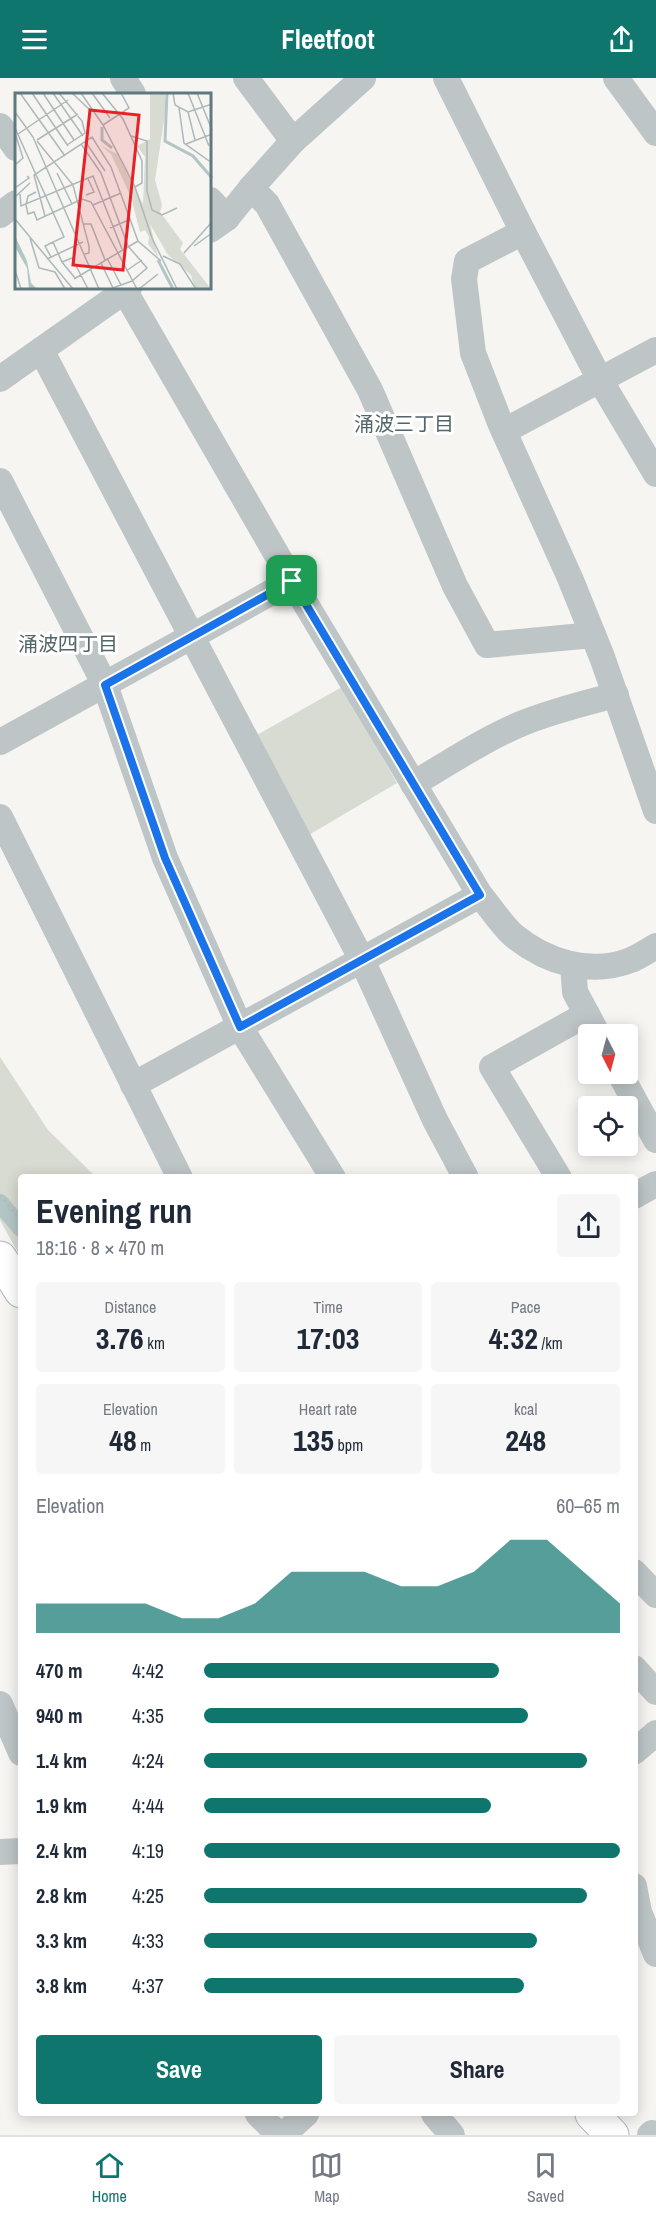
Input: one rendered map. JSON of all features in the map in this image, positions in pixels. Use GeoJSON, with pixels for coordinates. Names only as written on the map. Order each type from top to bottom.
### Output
{"type":"FeatureCollection","features":[{"type":"Feature","properties":{"kind":"main road"},"geometry":{"type":"LineString","coordinates":[[0,1258],[18,1286]]}},
{"type":"Feature","properties":{"kind":"main road"},"geometry":{"type":"LineString","coordinates":[[594,2116],[612,2135]]}},
{"type":"Feature","properties":{"kind":"street"},"geometry":{"type":"LineString","coordinates":[[123,78],[132,93]]}},
{"type":"Feature","properties":{"kind":"street"},"geometry":{"type":"LineString","coordinates":[[246,78],[293,141]]}},
{"type":"Feature","properties":{"kind":"street"},"geometry":{"type":"LineString","coordinates":[[216,216],[251,188],[293,141],[363,78]]}},
{"type":"Feature","properties":{"kind":"street"},"geometry":{"type":"LineString","coordinates":[[446,78],[600,380],[656,474]]}},
{"type":"Feature","properties":{"kind":"street"},"geometry":{"type":"LineString","coordinates":[[616,78],[656,133]]}},
{"type":"Feature","properties":{"kind":"street"},"geometry":{"type":"LineString","coordinates":[[0,126],[15,147]]}},
{"type":"Feature","properties":{"kind":"street"},"geometry":{"type":"LineString","coordinates":[[251,188],[267,204],[370,390],[455,586],[487,645],[593,635]]}},
{"type":"Feature","properties":{"kind":"street"},"geometry":{"type":"LineString","coordinates":[[0,216],[15,204]]}},
{"type":"Feature","properties":{"kind":"street"},"geometry":{"type":"LineString","coordinates":[[523,232],[466,261],[464,279],[473,353],[504,431],[593,635],[656,811]]}},
{"type":"Feature","properties":{"kind":"street"},"geometry":{"type":"LineString","coordinates":[[0,380],[125,290]]}},
{"type":"Feature","properties":{"kind":"street"},"geometry":{"type":"LineString","coordinates":[[127,290],[292,581],[480,895],[512,934],[535,951],[573,965],[586,967],[611,965],[632,960],[656,946]]}},
{"type":"Feature","properties":{"kind":"street"},"geometry":{"type":"LineString","coordinates":[[41,350],[362,960],[435,1120],[464,1174]]}},
{"type":"Feature","properties":{"kind":"street"},"geometry":{"type":"LineString","coordinates":[[504,431],[656,350]]}},
{"type":"Feature","properties":{"kind":"street"},"geometry":{"type":"LineString","coordinates":[[0,481],[105,685],[165,858],[240,1027],[331,1174]]}},
{"type":"Feature","properties":{"kind":"street"},"geometry":{"type":"LineString","coordinates":[[0,742],[292,581]]}},
{"type":"Feature","properties":{"kind":"street"},"geometry":{"type":"LineString","coordinates":[[413,784],[521,724],[571,706],[616,696]]}},
{"type":"Feature","properties":{"kind":"street"},"geometry":{"type":"LineString","coordinates":[[0,817],[178,1174]]}},
{"type":"Feature","properties":{"kind":"street"},"geometry":{"type":"LineString","coordinates":[[133,1085],[480,895]]}},
{"type":"Feature","properties":{"kind":"street"},"geometry":{"type":"LineString","coordinates":[[573,965],[575,992],[593,1024]]}},
{"type":"Feature","properties":{"kind":"street"},"geometry":{"type":"LineString","coordinates":[[558,1174],[492,1067],[578,1030]]}},
{"type":"Feature","properties":{"kind":"street"},"geometry":{"type":"LineString","coordinates":[[625,1084],[656,1140]]}},
{"type":"Feature","properties":{"kind":"street"},"geometry":{"type":"LineString","coordinates":[[638,1194],[656,1184]]}},
{"type":"Feature","properties":{"kind":"street"},"geometry":{"type":"LineString","coordinates":[[638,1576],[656,1596]]}},
{"type":"Feature","properties":{"kind":"street"},"geometry":{"type":"LineString","coordinates":[[638,1672],[656,1692]]}},
{"type":"Feature","properties":{"kind":"street"},"geometry":{"type":"LineString","coordinates":[[0,1704],[18,1746]]}},
{"type":"Feature","properties":{"kind":"street"},"geometry":{"type":"LineString","coordinates":[[638,1749],[656,1734]]}},
{"type":"Feature","properties":{"kind":"street"},"geometry":{"type":"LineString","coordinates":[[0,1852],[18,1851]]}},
{"type":"Feature","properties":{"kind":"street"},"geometry":{"type":"LineString","coordinates":[[638,1907],[656,1954]]}},
{"type":"Feature","properties":{"kind":"street"},"geometry":{"type":"LineString","coordinates":[[260,2116],[281,2135],[304,2116]]}},
{"type":"Feature","properties":{"kind":"street"},"geometry":{"type":"LineString","coordinates":[[436,2116],[452,2135]]}},
{"type":"Feature","properties":{"kind":"street"},"geometry":{"type":"LineString","coordinates":[[650,2135],[652,2133],[655,2135]]}},
{"type":"Feature","properties":{"kind":"path"},"geometry":{"type":"LineString","coordinates":[[0,1195],[18,1217]]}},
{"type":"Feature","properties":{"kind":"shaded area"},"geometry":{"type":"Polygon","coordinates":[[[342,687],[397,783],[307,836],[255,736],[342,687]]]}},
{"type":"Feature","properties":{"kind":"shaded area"},"geometry":{"type":"Polygon","coordinates":[[[0,1057],[48,1130],[93,1174],[18,1174],[18,1253],[0,1220],[0,1057]]]}},
{"type":"Feature","properties":{"kind":"waterway"},"geometry":{"type":"LineString","coordinates":[[0,1203],[18,1224]]}},
{"type":"Feature","properties":{"kind":"district","name":"涌波三丁目"},"geometry":{"type":"Point","coordinates":[404,424]}},
{"type":"Feature","properties":{"kind":"district","name":"涌波四丁目"},"geometry":{"type":"Point","coordinates":[68,644]}},
{"type":"Feature","properties":{"kind":"route"},"geometry":{"type":"LineString","coordinates":[[292,581],[480,895],[240,1027],[165,858],[105,685],[292,581]]}}]}
